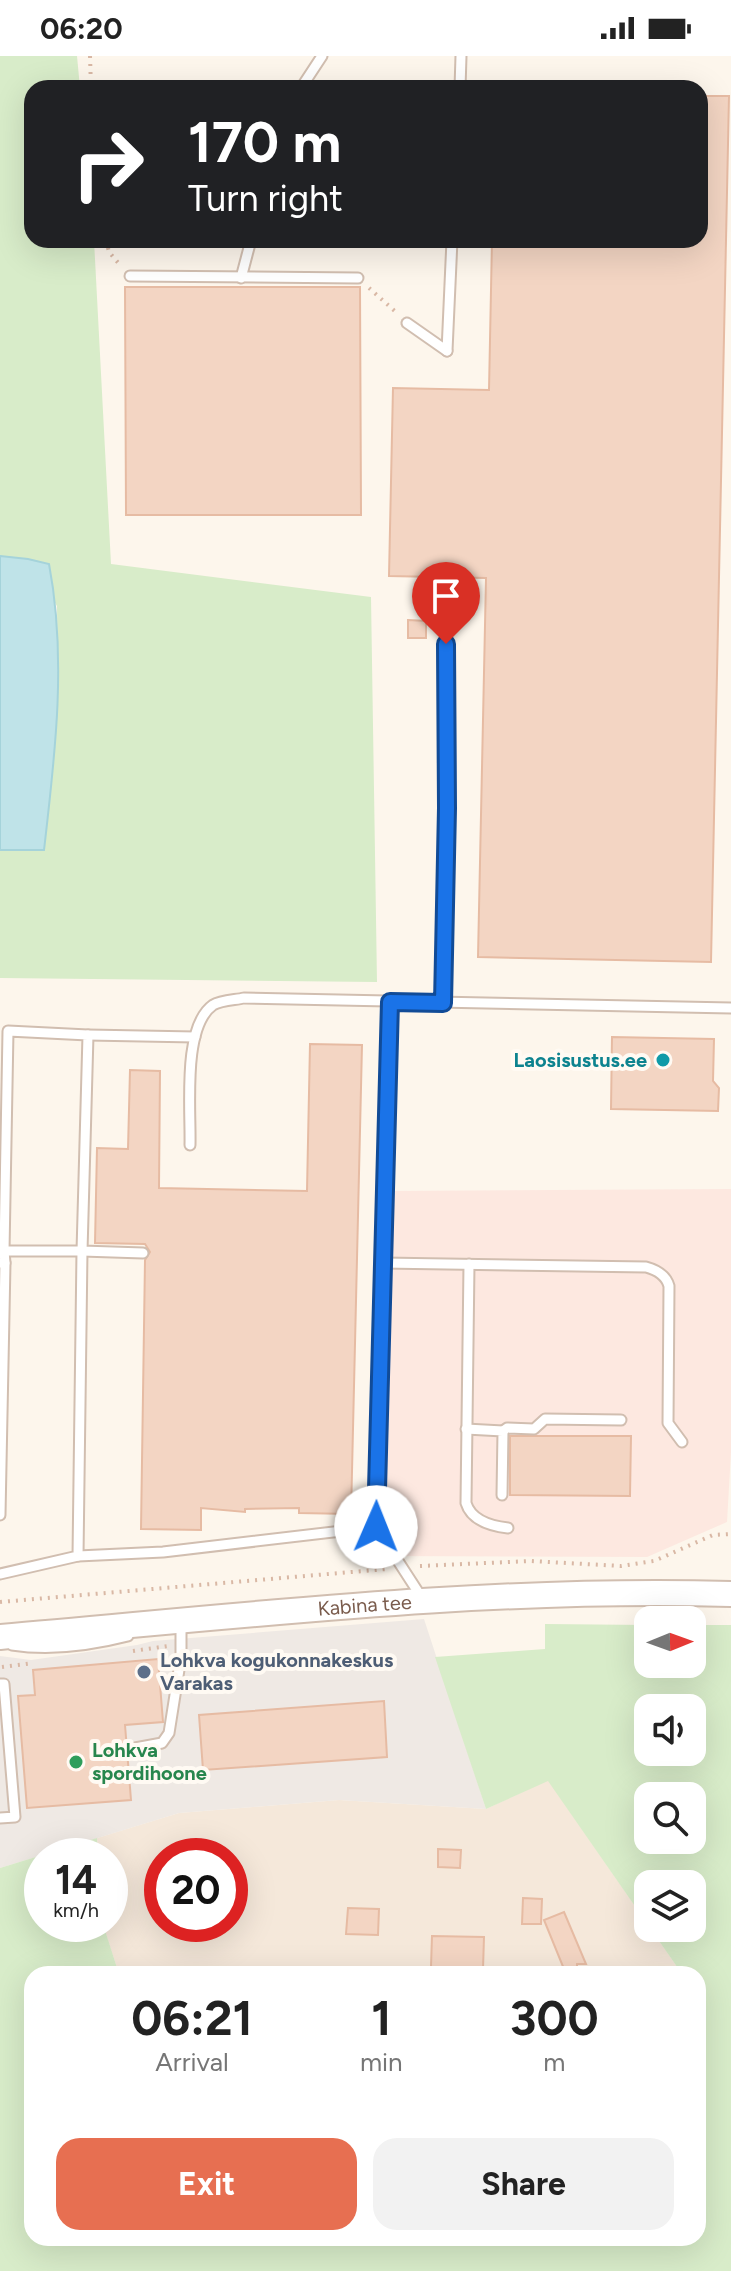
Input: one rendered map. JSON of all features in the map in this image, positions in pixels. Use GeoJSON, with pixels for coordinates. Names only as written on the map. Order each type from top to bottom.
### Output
{"type":"FeatureCollection","features":[{"type":"Feature","properties":{"kind":"street","name":"Kabina tee"},"geometry":{"type":"LineString","coordinates":[[0,1637],[182,1633],[424,1601],[616,1591],[731,1594]]}},
{"type":"Feature","properties":{"kind":"lane"},"geometry":{"type":"LineString","coordinates":[[306,80],[322,56]]}},
{"type":"Feature","properties":{"kind":"lane"},"geometry":{"type":"LineString","coordinates":[[460,80],[461,56]]}},
{"type":"Feature","properties":{"kind":"lane"},"geometry":{"type":"LineString","coordinates":[[241,278],[249,248]]}},
{"type":"Feature","properties":{"kind":"lane"},"geometry":{"type":"LineString","coordinates":[[407,323],[447,351],[452,248]]}},
{"type":"Feature","properties":{"kind":"lane"},"geometry":{"type":"LineString","coordinates":[[130,276],[358,278]]}},
{"type":"Feature","properties":{"kind":"lane"},"geometry":{"type":"LineString","coordinates":[[443,1003],[446,644]]}},
{"type":"Feature","properties":{"kind":"lane"},"geometry":{"type":"LineString","coordinates":[[190,1145],[195,1037],[199,1022],[215,1004],[244,998],[731,1008]]}},
{"type":"Feature","properties":{"kind":"lane"},"geometry":{"type":"LineString","coordinates":[[390,1002],[376,1527],[424,1601]]}},
{"type":"Feature","properties":{"kind":"lane"},"geometry":{"type":"LineString","coordinates":[[0,1515],[8,1031],[195,1037]]}},
{"type":"Feature","properties":{"kind":"lane"},"geometry":{"type":"LineString","coordinates":[[78,1556],[88,1035]]}},
{"type":"Feature","properties":{"kind":"lane"},"geometry":{"type":"LineString","coordinates":[[4,1251],[143,1253]]}},
{"type":"Feature","properties":{"kind":"lane"},"geometry":{"type":"LineString","coordinates":[[383,1263],[646,1267],[656,1270],[669,1286],[668,1423],[682,1442]]}},
{"type":"Feature","properties":{"kind":"lane"},"geometry":{"type":"LineString","coordinates":[[469,1264],[465,1496],[468,1511],[486,1522],[508,1528]]}},
{"type":"Feature","properties":{"kind":"lane"},"geometry":{"type":"LineString","coordinates":[[466,1429],[534,1429],[545,1419],[621,1420]]}},
{"type":"Feature","properties":{"kind":"lane"},"geometry":{"type":"LineString","coordinates":[[502,1495],[503,1431]]}},
{"type":"Feature","properties":{"kind":"lane"},"geometry":{"type":"LineString","coordinates":[[0,1574],[78,1556],[163,1552],[376,1527]]}},
{"type":"Feature","properties":{"kind":"lane"},"geometry":{"type":"LineString","coordinates":[[0,1644],[40,1650],[182,1633],[169,1733],[162,1743],[135,1748]]}},
{"type":"Feature","properties":{"kind":"lane"},"geometry":{"type":"LineString","coordinates":[[0,1684],[4,1684],[15,1817],[0,1818]]}},
{"type":"Feature","properties":{"kind":"path"},"geometry":{"type":"LineString","coordinates":[[90,56],[91,80]]}},
{"type":"Feature","properties":{"kind":"path"},"geometry":{"type":"LineString","coordinates":[[108,248],[130,276]]}},
{"type":"Feature","properties":{"kind":"path"},"geometry":{"type":"LineString","coordinates":[[358,278],[407,323]]}},
{"type":"Feature","properties":{"kind":"path"},"geometry":{"type":"LineString","coordinates":[[0,1602],[404,1567],[531,1561],[621,1566],[654,1561],[713,1535],[731,1534]]}},
{"type":"Feature","properties":{"kind":"path"},"geometry":{"type":"LineString","coordinates":[[120,1652],[182,1633]]}},
{"type":"Feature","properties":{"kind":"path"},"geometry":{"type":"LineString","coordinates":[[0,1668],[44,1662]]}},
{"type":"Feature","properties":{"kind":"shaded area"},"geometry":{"type":"Polygon","coordinates":[[[731,1189],[731,1452],[727,1522],[647,1557],[382,1556],[391,1191],[731,1189]]]}},
{"type":"Feature","properties":{"kind":"shaded area"},"geometry":{"type":"Polygon","coordinates":[[[424,1619],[486,1809],[339,1800],[179,1813],[98,1838],[24,1838],[24,1861],[0,1868],[0,1656],[31,1660],[153,1641],[424,1619]]]}},
{"type":"Feature","properties":{"kind":"shaded area"},"geometry":{"type":"Polygon","coordinates":[[[548,1780],[634,1905],[634,1942],[660,1942],[676,1966],[116,1966],[109,1942],[128,1942],[128,1838],[97,1838],[179,1813],[339,1800],[486,1809],[548,1780]]]}},
{"type":"Feature","properties":{"kind":"green space"},"geometry":{"type":"Polygon","coordinates":[[[0,56],[77,56],[79,80],[24,80],[24,248],[94,248],[111,564],[371,597],[377,982],[0,978],[0,850],[44,850],[58,692],[57,606],[28,559],[0,556],[0,56]]]}},
{"type":"Feature","properties":{"kind":"green space"},"geometry":{"type":"Polygon","coordinates":[[[545,1624],[634,1625],[634,1678],[706,1678],[706,1625],[731,1625],[731,2271],[0,2271],[0,1868],[24,1861],[24,1942],[109,1942],[116,1966],[24,1966],[24,2246],[706,2246],[706,1966],[676,1966],[660,1942],[706,1942],[706,1870],[634,1870],[634,1905],[548,1781],[486,1809],[435,1657],[545,1649],[545,1624]]]}},
{"type":"Feature","properties":{"kind":"water"},"geometry":{"type":"Polygon","coordinates":[[[0,556],[49,564],[58,671],[52,779],[44,850],[0,850],[0,556]]]}},
{"type":"Feature","properties":{"kind":"building"},"geometry":{"type":"Polygon","coordinates":[[[708,96],[729,96],[711,962],[478,957],[486,578],[389,576],[393,388],[489,390],[492,248],[708,248],[708,96]]]}},
{"type":"Feature","properties":{"kind":"building"},"geometry":{"type":"Polygon","coordinates":[[[125,287],[360,287],[361,515],[126,515],[125,287]]]}},
{"type":"Feature","properties":{"kind":"building"},"geometry":{"type":"Polygon","coordinates":[[[408,620],[426,621],[426,638],[408,638],[408,620]]]}},
{"type":"Feature","properties":{"kind":"building","name":"Laosisustus.ee"},"geometry":{"type":"Polygon","coordinates":[[[612,1037],[714,1039],[713,1081],[719,1088],[718,1111],[611,1109],[612,1037]]]}},
{"type":"Feature","properties":{"kind":"building"},"geometry":{"type":"Polygon","coordinates":[[[310,1044],[362,1045],[351,1514],[299,1513],[299,1508],[245,1509],[245,1512],[201,1508],[201,1530],[141,1529],[145,1260],[150,1252],[145,1244],[95,1243],[97,1148],[128,1149],[130,1070],[160,1071],[159,1188],[307,1191],[310,1044]]]}},
{"type":"Feature","properties":{"kind":"building"},"geometry":{"type":"Polygon","coordinates":[[[510,1436],[631,1436],[630,1496],[510,1495],[510,1436]]]}},
{"type":"Feature","properties":{"kind":"building","name":"Lohkva spordihoone"},"geometry":{"type":"Polygon","coordinates":[[[158,1659],[163,1722],[125,1725],[131,1800],[27,1808],[18,1696],[35,1695],[33,1670],[158,1659]]]}},
{"type":"Feature","properties":{"kind":"building"},"geometry":{"type":"Polygon","coordinates":[[[384,1701],[387,1757],[203,1770],[199,1715],[384,1701]]]}},
{"type":"Feature","properties":{"kind":"building"},"geometry":{"type":"Polygon","coordinates":[[[438,1849],[461,1850],[460,1868],[438,1867],[438,1849]]]}},
{"type":"Feature","properties":{"kind":"building"},"geometry":{"type":"Polygon","coordinates":[[[523,1898],[542,1899],[541,1924],[522,1924],[523,1898]]]}},
{"type":"Feature","properties":{"kind":"building"},"geometry":{"type":"Polygon","coordinates":[[[348,1908],[379,1909],[378,1935],[346,1934],[348,1908]]]}},
{"type":"Feature","properties":{"kind":"building"},"geometry":{"type":"Polygon","coordinates":[[[564,1912],[586,1964],[563,1966],[544,1920],[564,1912]]]}},
{"type":"Feature","properties":{"kind":"building"},"geometry":{"type":"Polygon","coordinates":[[[432,1936],[484,1937],[483,1966],[431,1966],[432,1936]]]}},
{"type":"Feature","properties":{"kind":"place","name":"Laosisustus.ee"},"geometry":{"type":"Point","coordinates":[663,1060]}},
{"type":"Feature","properties":{"kind":"place","name":"Lohkva kogukonnakeskus Varakas"},"geometry":{"type":"Point","coordinates":[144,1672]}},
{"type":"Feature","properties":{"kind":"place","name":"Lohkva spordihoone"},"geometry":{"type":"Point","coordinates":[76,1762]}},
{"type":"Feature","properties":{"kind":"route"},"geometry":{"type":"LineString","coordinates":[[376,1527],[390,1002],[443,1003],[446,644]]}}]}
